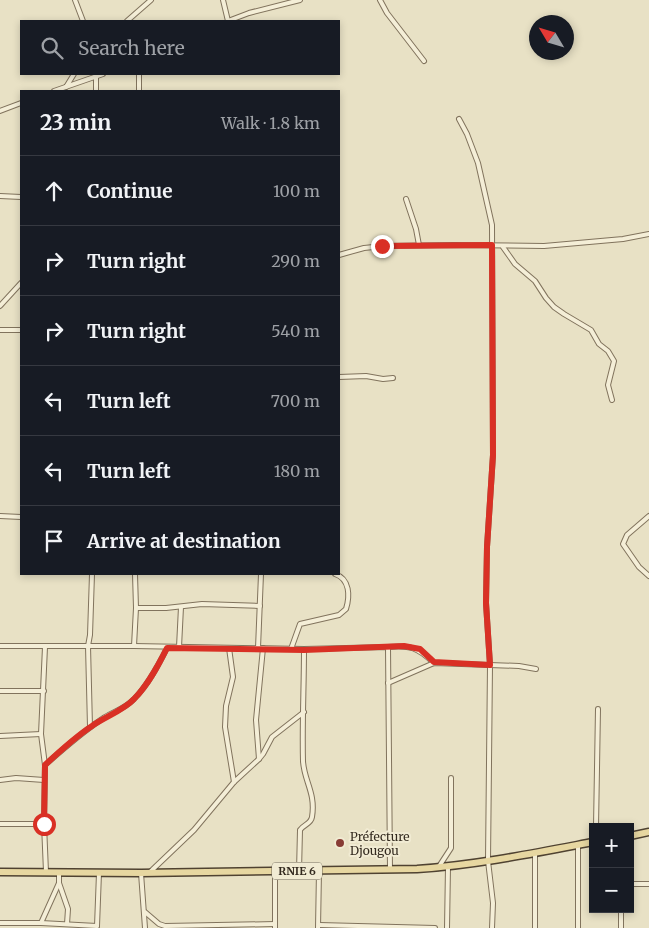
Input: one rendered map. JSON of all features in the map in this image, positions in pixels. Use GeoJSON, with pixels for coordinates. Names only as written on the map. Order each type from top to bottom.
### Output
{"type":"FeatureCollection","features":[{"type":"Feature","properties":{"kind":"main road"},"geometry":{"type":"LineString","coordinates":[[634,835],[649,832]]}},
{"type":"Feature","properties":{"kind":"main road","name":"RNIE 6"},"geometry":{"type":"LineString","coordinates":[[0,872],[275,872],[438,868],[589,843]]}},
{"type":"Feature","properties":{"kind":"street"},"geometry":{"type":"LineString","coordinates":[[75,0],[84,20]]}},
{"type":"Feature","properties":{"kind":"street"},"geometry":{"type":"LineString","coordinates":[[127,20],[151,0]]}},
{"type":"Feature","properties":{"kind":"street"},"geometry":{"type":"LineString","coordinates":[[223,0],[228,20]]}},
{"type":"Feature","properties":{"kind":"street"},"geometry":{"type":"LineString","coordinates":[[230,20],[248,13],[300,0]]}},
{"type":"Feature","properties":{"kind":"street"},"geometry":{"type":"LineString","coordinates":[[380,0],[387,13],[424,61]]}},
{"type":"Feature","properties":{"kind":"street"},"geometry":{"type":"LineString","coordinates":[[66,87],[73,75]]}},
{"type":"Feature","properties":{"kind":"street"},"geometry":{"type":"LineString","coordinates":[[57,90],[101,75]]}},
{"type":"Feature","properties":{"kind":"street"},"geometry":{"type":"LineString","coordinates":[[139,90],[140,75]]}},
{"type":"Feature","properties":{"kind":"street"},"geometry":{"type":"LineString","coordinates":[[96,77],[96,90]]}},
{"type":"Feature","properties":{"kind":"street"},"geometry":{"type":"LineString","coordinates":[[0,111],[20,103]]}},
{"type":"Feature","properties":{"kind":"street"},"geometry":{"type":"LineString","coordinates":[[459,119],[478,163],[492,225],[493,455],[487,547],[486,603],[490,665],[488,861],[493,903],[492,928]]}},
{"type":"Feature","properties":{"kind":"street"},"geometry":{"type":"LineString","coordinates":[[0,196],[20,197]]}},
{"type":"Feature","properties":{"kind":"street"},"geometry":{"type":"LineString","coordinates":[[406,199],[419,245]]}},
{"type":"Feature","properties":{"kind":"street"},"geometry":{"type":"LineString","coordinates":[[340,255],[364,248],[382,246],[544,246],[623,239],[649,234]]}},
{"type":"Feature","properties":{"kind":"street"},"geometry":{"type":"LineString","coordinates":[[503,246],[515,264],[535,281],[554,307],[591,330],[599,344],[610,353],[614,361],[608,385],[612,400]]}},
{"type":"Feature","properties":{"kind":"street"},"geometry":{"type":"LineString","coordinates":[[0,306],[20,285]]}},
{"type":"Feature","properties":{"kind":"street"},"geometry":{"type":"LineString","coordinates":[[0,330],[20,330]]}},
{"type":"Feature","properties":{"kind":"street"},"geometry":{"type":"LineString","coordinates":[[340,377],[393,378]]}},
{"type":"Feature","properties":{"kind":"street"},"geometry":{"type":"LineString","coordinates":[[0,516],[20,517]]}},
{"type":"Feature","properties":{"kind":"street"},"geometry":{"type":"LineString","coordinates":[[649,516],[623,539],[623,544],[639,568],[649,576]]}},
{"type":"Feature","properties":{"kind":"street"},"geometry":{"type":"LineString","coordinates":[[90,727],[88,646],[92,575]]}},
{"type":"Feature","properties":{"kind":"street"},"geometry":{"type":"LineString","coordinates":[[134,575],[136,608],[134,646]]}},
{"type":"Feature","properties":{"kind":"street"},"geometry":{"type":"LineString","coordinates":[[259,759],[256,720],[260,648],[261,575]]}},
{"type":"Feature","properties":{"kind":"street"},"geometry":{"type":"LineString","coordinates":[[291,649],[300,624],[339,615],[346,609],[347,593],[345,580],[338,575]]}},
{"type":"Feature","properties":{"kind":"street"},"geometry":{"type":"LineString","coordinates":[[136,608],[181,607],[202,604],[260,606]]}},
{"type":"Feature","properties":{"kind":"street"},"geometry":{"type":"LineString","coordinates":[[179,647],[181,607]]}},
{"type":"Feature","properties":{"kind":"street"},"geometry":{"type":"LineString","coordinates":[[0,646],[134,646],[304,650],[404,646],[420,649],[434,662]]}},
{"type":"Feature","properties":{"kind":"street"},"geometry":{"type":"LineString","coordinates":[[45,647],[41,734],[45,765],[44,824],[46,872]]}},
{"type":"Feature","properties":{"kind":"street"},"geometry":{"type":"LineString","coordinates":[[388,647],[390,870]]}},
{"type":"Feature","properties":{"kind":"street"},"geometry":{"type":"LineString","coordinates":[[45,765],[90,727],[109,714],[128,705],[158,666],[167,648]]}},
{"type":"Feature","properties":{"kind":"street"},"geometry":{"type":"LineString","coordinates":[[229,648],[233,677],[226,706],[225,727],[234,782]]}},
{"type":"Feature","properties":{"kind":"street"},"geometry":{"type":"LineString","coordinates":[[299,871],[300,830],[312,819],[313,799],[304,767],[304,650]]}},
{"type":"Feature","properties":{"kind":"street"},"geometry":{"type":"LineString","coordinates":[[388,682],[434,662],[519,666],[536,669]]}},
{"type":"Feature","properties":{"kind":"street"},"geometry":{"type":"LineString","coordinates":[[0,691],[44,691]]}},
{"type":"Feature","properties":{"kind":"street"},"geometry":{"type":"LineString","coordinates":[[596,823],[598,709]]}},
{"type":"Feature","properties":{"kind":"street"},"geometry":{"type":"LineString","coordinates":[[149,873],[194,830],[234,782],[259,759],[272,737],[304,712]]}},
{"type":"Feature","properties":{"kind":"street"},"geometry":{"type":"LineString","coordinates":[[0,736],[41,734]]}},
{"type":"Feature","properties":{"kind":"street"},"geometry":{"type":"LineString","coordinates":[[0,780],[16,778],[44,780]]}},
{"type":"Feature","properties":{"kind":"street"},"geometry":{"type":"LineString","coordinates":[[438,868],[451,848],[451,778]]}},
{"type":"Feature","properties":{"kind":"street"},"geometry":{"type":"LineString","coordinates":[[0,824],[44,824]]}},
{"type":"Feature","properties":{"kind":"street"},"geometry":{"type":"LineString","coordinates":[[578,845],[578,928]]}},
{"type":"Feature","properties":{"kind":"street"},"geometry":{"type":"LineString","coordinates":[[535,853],[535,928]]}},
{"type":"Feature","properties":{"kind":"street"},"geometry":{"type":"LineString","coordinates":[[447,928],[448,867]]}},
{"type":"Feature","properties":{"kind":"street"},"geometry":{"type":"LineString","coordinates":[[319,871],[318,926],[435,928]]}},
{"type":"Feature","properties":{"kind":"street"},"geometry":{"type":"LineString","coordinates":[[0,923],[67,924],[97,927],[99,872]]}},
{"type":"Feature","properties":{"kind":"street"},"geometry":{"type":"LineString","coordinates":[[144,912],[159,924],[165,926],[275,926],[275,872]]}},
{"type":"Feature","properties":{"kind":"street"},"geometry":{"type":"LineString","coordinates":[[41,923],[59,883],[60,873]]}},
{"type":"Feature","properties":{"kind":"street"},"geometry":{"type":"LineString","coordinates":[[141,873],[145,928]]}},
{"type":"Feature","properties":{"kind":"street"},"geometry":{"type":"LineString","coordinates":[[59,883],[68,909],[67,924]]}},
{"type":"Feature","properties":{"kind":"street"},"geometry":{"type":"LineString","coordinates":[[634,884],[649,884]]}},
{"type":"Feature","properties":{"kind":"street"},"geometry":{"type":"LineString","coordinates":[[621,913],[622,928]]}},
{"type":"Feature","properties":{"kind":"place","name":"Préfecture Djougou"},"geometry":{"type":"Point","coordinates":[340,843]}},
{"type":"Feature","properties":{"kind":"route"},"geometry":{"type":"LineString","coordinates":[[44,824],[45,765],[90,727],[109,714],[128,705],[144,688],[167,648],[304,650],[404,646],[420,649],[434,662],[490,665],[486,603],[487,547],[493,455],[492,245],[382,246]]}}]}
